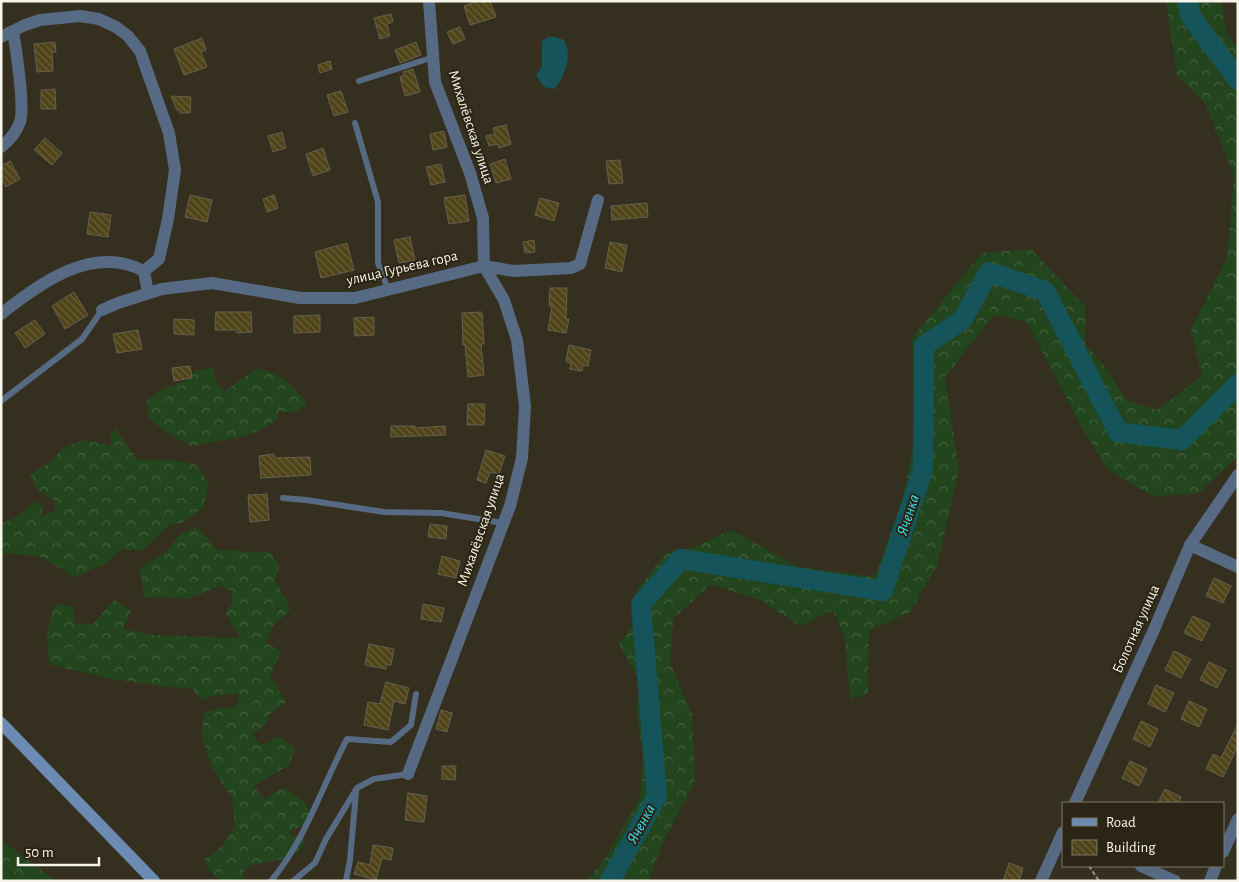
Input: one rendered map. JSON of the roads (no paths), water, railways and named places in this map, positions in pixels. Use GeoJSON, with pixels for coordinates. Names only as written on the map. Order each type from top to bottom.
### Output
{"type":"FeatureCollection","features":[{"type":"Feature","properties":{"kind":"main road"},"geometry":{"type":"LineString","coordinates":[[1,723],[154,881]]}},
{"type":"Feature","properties":{"kind":"street","name":"Михалёвская улица"},"geometry":{"type":"LineString","coordinates":[[408,774],[510,506],[522,458],[526,406],[517,340],[504,300],[484,266],[483,218],[470,173],[435,82],[429,1]]}},
{"type":"Feature","properties":{"kind":"street"},"geometry":{"type":"LineString","coordinates":[[1,147],[11,139],[20,120],[21,104],[7,34],[40,20],[80,16],[100,19],[128,36],[140,50],[169,133],[175,170],[168,219],[159,259],[144,271]]}},
{"type":"Feature","properties":{"kind":"street"},"geometry":{"type":"LineString","coordinates":[[484,266],[514,271],[571,268],[580,264],[598,200]]}},
{"type":"Feature","properties":{"kind":"street"},"geometry":{"type":"LineString","coordinates":[[1,314],[27,293],[63,272],[91,264],[121,262],[144,271]]}},
{"type":"Feature","properties":{"kind":"street","name":"улица Гурьева гора"},"geometry":{"type":"LineString","coordinates":[[102,310],[162,289],[212,283],[300,298],[355,298],[484,266]]}},
{"type":"Feature","properties":{"kind":"street"},"geometry":{"type":"LineString","coordinates":[[144,271],[148,293]]}},
{"type":"Feature","properties":{"kind":"street","name":"Болотная улица"},"geometry":{"type":"LineString","coordinates":[[1075,802],[1153,632],[1190,545],[1238,475]]}},
{"type":"Feature","properties":{"kind":"street"},"geometry":{"type":"LineString","coordinates":[[1190,545],[1238,567]]}},
{"type":"Feature","properties":{"kind":"street"},"geometry":{"type":"LineString","coordinates":[[1224,850],[1238,820]]}},
{"type":"Feature","properties":{"kind":"street"},"geometry":{"type":"LineString","coordinates":[[1041,881],[1062,834]]}},
{"type":"Feature","properties":{"kind":"street"},"geometry":{"type":"LineString","coordinates":[[1143,867],[1175,881]]}},
{"type":"Feature","properties":{"kind":"street"},"geometry":{"type":"LineString","coordinates":[[1210,881],[1216,867]]}},
{"type":"Feature","properties":{"kind":"lane"},"geometry":{"type":"LineString","coordinates":[[359,81],[434,57]]}},
{"type":"Feature","properties":{"kind":"lane"},"geometry":{"type":"LineString","coordinates":[[355,123],[378,202],[378,263],[388,289]]}},
{"type":"Feature","properties":{"kind":"lane"},"geometry":{"type":"LineString","coordinates":[[1,401],[82,339],[102,310]]}},
{"type":"Feature","properties":{"kind":"lane"},"geometry":{"type":"LineString","coordinates":[[283,498],[384,512],[440,513],[504,522]]}},
{"type":"Feature","properties":{"kind":"lane"},"geometry":{"type":"LineString","coordinates":[[271,881],[280,870],[314,812],[332,767],[347,739],[391,742],[411,725],[416,694]]}},
{"type":"Feature","properties":{"kind":"lane"},"geometry":{"type":"LineString","coordinates":[[293,881],[315,863],[326,839],[357,788],[374,779],[408,774]]}},
{"type":"Feature","properties":{"kind":"lane"},"geometry":{"type":"LineString","coordinates":[[346,881],[350,860],[357,788]]}},
{"type":"Feature","properties":{"kind":"water"},"geometry":{"type":"Polygon","coordinates":[[[548,37],[564,40],[568,53],[565,71],[555,89],[544,87],[536,75],[542,67],[542,41],[548,37]]]}},
{"type":"Feature","properties":{"kind":"waterway","name":"Яченка"},"geometry":{"type":"LineString","coordinates":[[1187,1],[1191,17],[1238,80]]}},
{"type":"Feature","properties":{"kind":"waterway","name":"Яченка"},"geometry":{"type":"LineString","coordinates":[[610,881],[657,796],[641,604],[681,559],[883,591],[923,469],[924,346],[963,319],[989,272],[1045,291],[1118,432],[1182,440],[1238,384]]}}]}
